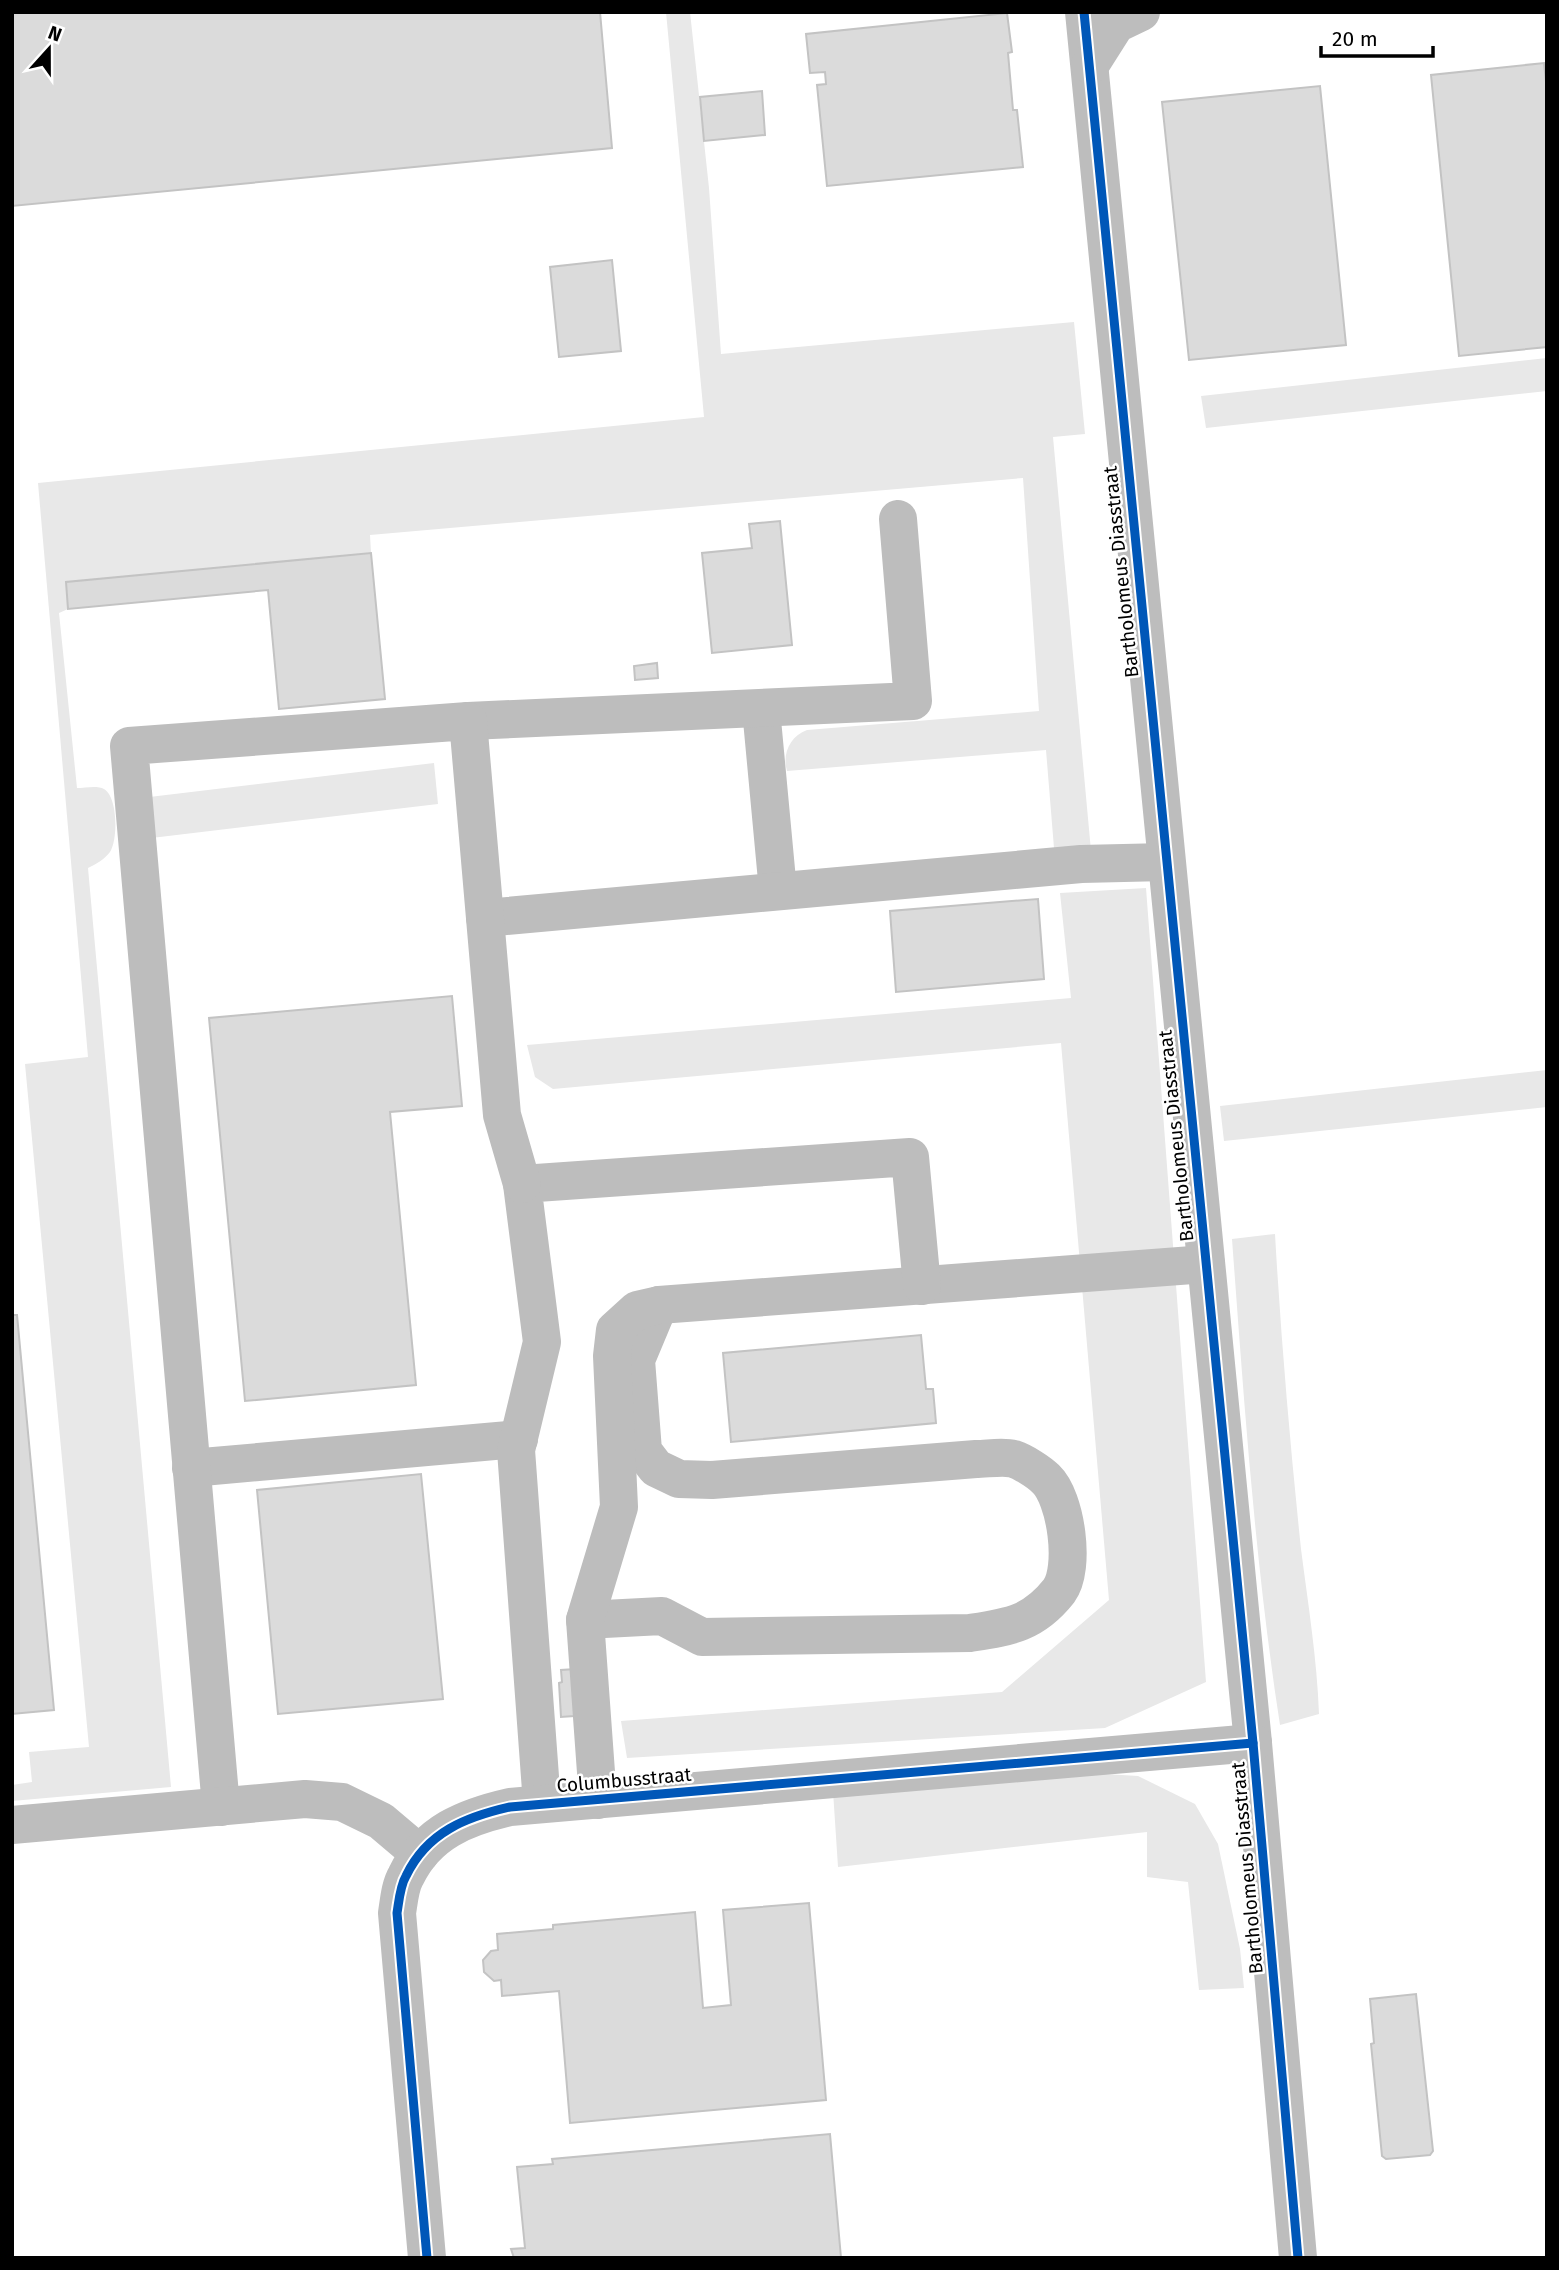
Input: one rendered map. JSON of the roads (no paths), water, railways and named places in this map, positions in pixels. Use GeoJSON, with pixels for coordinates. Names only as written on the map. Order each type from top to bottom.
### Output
{"type":"FeatureCollection","features":[{"type":"Feature","properties":{"kind":"street","name":"Bartholomeus Diasstraat"},"geometry":{"type":"LineString","coordinates":[[1084,12],[1253,1743],[1298,2258]]}},
{"type":"Feature","properties":{"kind":"street"},"geometry":{"type":"LineString","coordinates":[[1090,65],[1115,24],[1141,12]]}},
{"type":"Feature","properties":{"kind":"street"},"geometry":{"type":"LineString","coordinates":[[221,1807],[128,746],[468,721],[914,701],[898,519]]}},
{"type":"Feature","properties":{"kind":"street"},"geometry":{"type":"LineString","coordinates":[[761,709],[778,891]]}},
{"type":"Feature","properties":{"kind":"street"},"geometry":{"type":"LineString","coordinates":[[468,721],[502,1115],[522,1184],[542,1342],[516,1450],[542,1804]]}},
{"type":"Feature","properties":{"kind":"street"},"geometry":{"type":"LineString","coordinates":[[485,918],[1081,864],[1166,862]]}},
{"type":"Feature","properties":{"kind":"street"},"geometry":{"type":"LineString","coordinates":[[522,1184],[910,1157],[922,1286]]}},
{"type":"Feature","properties":{"kind":"street"},"geometry":{"type":"LineString","coordinates":[[598,1800],[584,1620],[619,1507],[612,1356],[615,1331],[636,1310],[659,1305],[1206,1264]]}},
{"type":"Feature","properties":{"kind":"street"},"geometry":{"type":"LineString","coordinates":[[584,1620],[662,1616],[702,1637],[970,1633],[1010,1627],[1038,1613],[1061,1588],[1064,1577],[1069,1555],[1061,1508],[1046,1479],[1013,1459],[976,1459],[712,1480],[679,1479],[656,1468],[643,1451],[636,1360],[659,1305]]}},
{"type":"Feature","properties":{"kind":"street"},"geometry":{"type":"LineString","coordinates":[[191,1468],[519,1439]]}},
{"type":"Feature","properties":{"kind":"street","name":"Columbusstraat"},"geometry":{"type":"LineString","coordinates":[[426,2258],[397,1913],[405,1877],[420,1854],[447,1828],[481,1814],[510,1807],[1253,1743]]}},
{"type":"Feature","properties":{"kind":"street"},"geometry":{"type":"LineString","coordinates":[[12,1825],[305,1799],[342,1802],[380,1821],[420,1854]]}}]}
